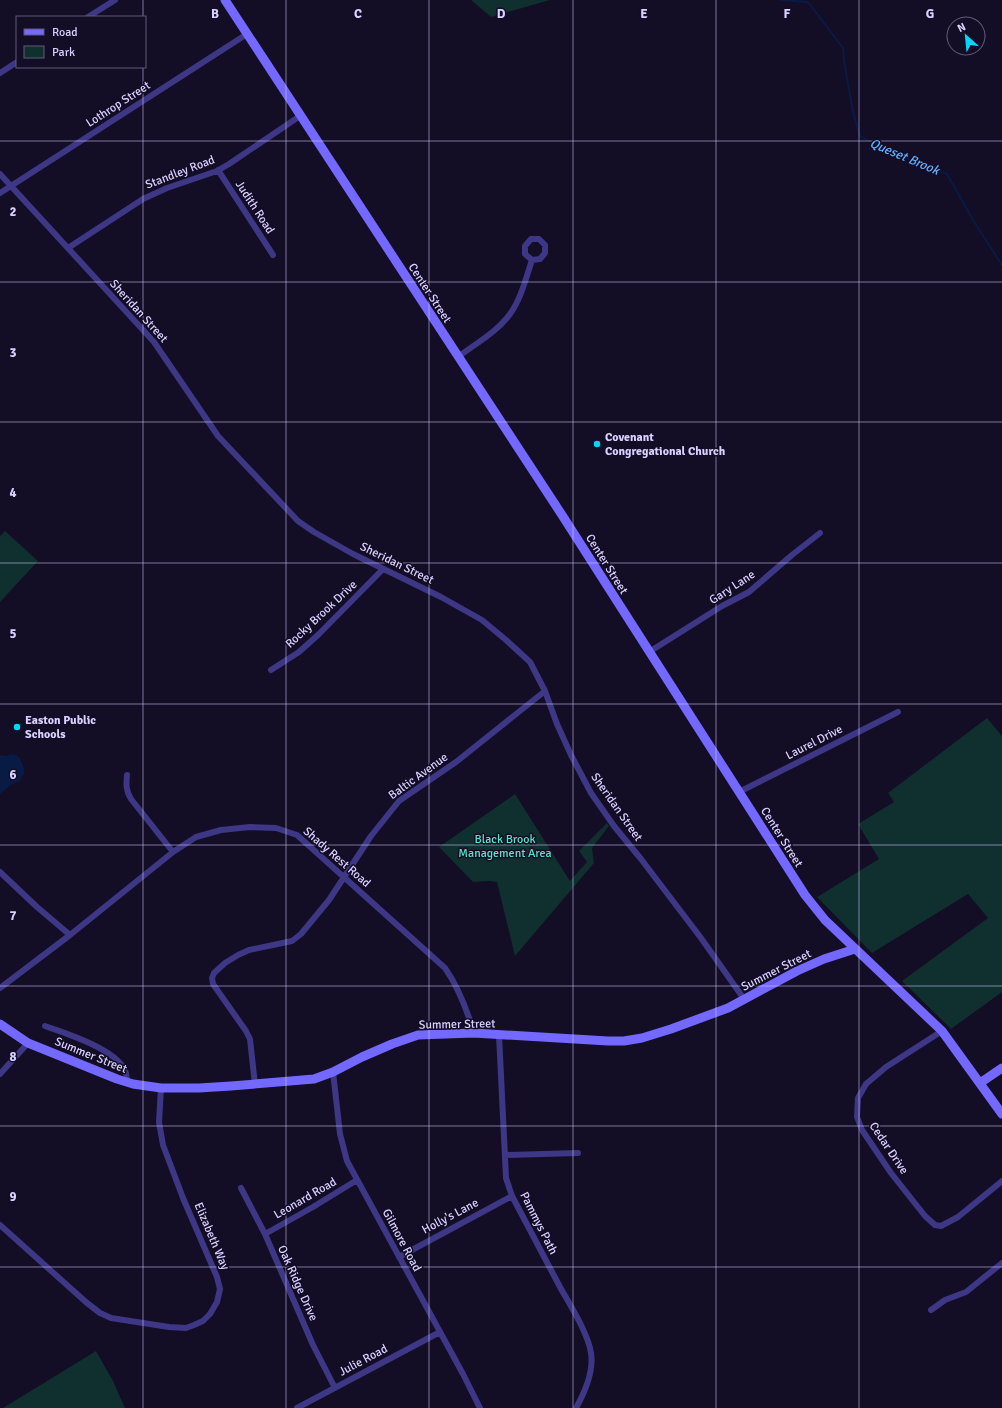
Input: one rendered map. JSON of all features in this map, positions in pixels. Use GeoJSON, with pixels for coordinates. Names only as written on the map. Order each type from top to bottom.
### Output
{"type":"FeatureCollection","features":[{"type":"Feature","properties":{"kind":"main road","name":"Center Street"},"geometry":{"type":"LineString","coordinates":[[225,0],[562,515],[805,895],[825,920],[942,1031],[1002,1114]]}},
{"type":"Feature","properties":{"kind":"main road","name":"Summer Street"},"geometry":{"type":"LineString","coordinates":[[0,1024],[28,1043],[126,1082],[161,1088],[256,1085],[314,1079],[333,1072],[386,1046],[418,1035],[474,1033],[608,1041],[642,1038],[728,1008],[797,971],[824,959],[855,949]]}},
{"type":"Feature","properties":{"kind":"main road"},"geometry":{"type":"LineString","coordinates":[[980,1083],[1002,1068]]}},
{"type":"Feature","properties":{"kind":"street"},"geometry":{"type":"LineString","coordinates":[[90,16],[115,0]]}},
{"type":"Feature","properties":{"kind":"street","name":"Lothrop Street"},"geometry":{"type":"LineString","coordinates":[[0,193],[247,34]]}},
{"type":"Feature","properties":{"kind":"street"},"geometry":{"type":"LineString","coordinates":[[0,73],[16,63]]}},
{"type":"Feature","properties":{"kind":"street","name":"Standley Road"},"geometry":{"type":"LineString","coordinates":[[68,248],[143,199],[167,188],[218,170],[239,158],[300,116]]}},
{"type":"Feature","properties":{"kind":"street","name":"Judith Road"},"geometry":{"type":"LineString","coordinates":[[218,170],[273,255]]}},
{"type":"Feature","properties":{"kind":"street","name":"Sheridan Street"},"geometry":{"type":"LineString","coordinates":[[0,174],[154,342],[218,436],[284,508],[298,521],[314,532],[482,620],[530,662],[545,691],[557,724],[591,793],[614,826],[701,938],[744,999]]}},
{"type":"Feature","properties":{"kind":"street"},"geometry":{"type":"LineString","coordinates":[[458,357],[496,329],[510,314],[519,297],[532,260]]}},
{"type":"Feature","properties":{"kind":"street","name":"Gary Lane"},"geometry":{"type":"LineString","coordinates":[[649,652],[722,606],[749,592],[820,533]]}},
{"type":"Feature","properties":{"kind":"street","name":"Rocky Brook Drive"},"geometry":{"type":"LineString","coordinates":[[271,670],[299,652],[319,634],[383,569]]}},
{"type":"Feature","properties":{"kind":"street","name":"Baltic Avenue"},"geometry":{"type":"LineString","coordinates":[[256,1085],[250,1039],[213,984],[212,978],[214,974],[238,955],[249,950],[292,941],[301,934],[344,878],[371,836],[399,801],[462,758],[545,691]]}},
{"type":"Feature","properties":{"kind":"street","name":"Laurel Drive"},"geometry":{"type":"LineString","coordinates":[[739,792],[898,712]]}},
{"type":"Feature","properties":{"kind":"street"},"geometry":{"type":"LineString","coordinates":[[127,775],[127,793],[173,852]]}},
{"type":"Feature","properties":{"kind":"street","name":"Shady Rest Road"},"geometry":{"type":"LineString","coordinates":[[0,988],[70,935],[173,852],[196,837],[221,830],[250,827],[276,828],[297,835],[445,968],[454,980],[463,998],[474,1033]]}},
{"type":"Feature","properties":{"kind":"street"},"geometry":{"type":"LineString","coordinates":[[0,872],[37,907],[70,935]]}},
{"type":"Feature","properties":{"kind":"street"},"geometry":{"type":"LineString","coordinates":[[45,1026],[82,1039],[117,1059],[126,1071],[128,1077],[126,1082]]}},
{"type":"Feature","properties":{"kind":"street","name":"Cedar Drive"},"geometry":{"type":"LineString","coordinates":[[942,1031],[886,1067],[866,1084],[858,1098],[857,1117],[862,1130],[891,1173],[925,1216],[935,1225],[941,1226],[958,1217],[1002,1181]]}},
{"type":"Feature","properties":{"kind":"street","name":"Pammys Path"},"geometry":{"type":"LineString","coordinates":[[499,1035],[506,1178],[512,1196],[579,1323],[591,1352],[592,1362],[589,1378],[582,1398],[576,1408]]}},
{"type":"Feature","properties":{"kind":"street"},"geometry":{"type":"LineString","coordinates":[[0,1074],[28,1043]]}},
{"type":"Feature","properties":{"kind":"street","name":"Gilmore Road"},"geometry":{"type":"LineString","coordinates":[[333,1072],[340,1134],[347,1161],[480,1408]]}},
{"type":"Feature","properties":{"kind":"street","name":"Elizabeth Way"},"geometry":{"type":"LineString","coordinates":[[0,1224],[51,1272],[100,1313],[110,1318],[186,1328],[203,1321],[210,1314],[217,1302],[220,1289],[218,1277],[183,1198],[164,1145],[159,1122],[161,1088]]}},
{"type":"Feature","properties":{"kind":"street"},"geometry":{"type":"LineString","coordinates":[[505,1155],[578,1153]]}},
{"type":"Feature","properties":{"kind":"street","name":"Leonard Road"},"geometry":{"type":"LineString","coordinates":[[265,1234],[357,1180]]}},
{"type":"Feature","properties":{"kind":"street","name":"Oak Ridge Drive"},"geometry":{"type":"LineString","coordinates":[[240,1188],[265,1234],[300,1316],[335,1388]]}},
{"type":"Feature","properties":{"kind":"street","name":"Holly's Lane"},"geometry":{"type":"LineString","coordinates":[[399,1257],[512,1196]]}},
{"type":"Feature","properties":{"kind":"street"},"geometry":{"type":"LineString","coordinates":[[931,1310],[945,1300],[966,1292],[1002,1263]]}},
{"type":"Feature","properties":{"kind":"street","name":"Julie Road"},"geometry":{"type":"LineString","coordinates":[[297,1408],[440,1332]]}},
{"type":"Feature","properties":{"kind":"green space"},"geometry":{"type":"Polygon","coordinates":[[[471,0],[550,0],[491,17],[471,0]]]}},
{"type":"Feature","properties":{"kind":"green space"},"geometry":{"type":"Polygon","coordinates":[[[5,531],[38,561],[0,602],[0,536],[5,531]]]}},
{"type":"Feature","properties":{"kind":"green space"},"geometry":{"type":"Polygon","coordinates":[[[987,718],[1002,736],[1002,992],[951,1029],[902,981],[988,918],[968,894],[872,953],[817,897],[879,859],[858,824],[894,802],[888,793],[987,718]]]}},
{"type":"Feature","properties":{"kind":"green space","name":"Black Brook Management Area"},"geometry":{"type":"Polygon","coordinates":[[[515,794],[570,881],[587,862],[579,851],[607,823],[609,826],[592,848],[594,863],[515,956],[497,882],[473,882],[439,847],[515,794]]]}},
{"type":"Feature","properties":{"kind":"green space"},"geometry":{"type":"Polygon","coordinates":[[[96,1351],[113,1381],[125,1408],[3,1408],[96,1351]]]}},
{"type":"Feature","properties":{"kind":"water"},"geometry":{"type":"Polygon","coordinates":[[[11,754],[20,758],[24,768],[24,774],[20,781],[12,784],[0,794],[0,755],[6,756],[11,754]]]}},
{"type":"Feature","properties":{"kind":"waterway","name":"Queset Brook"},"geometry":{"type":"LineString","coordinates":[[781,0],[808,2],[843,48],[853,112],[860,136],[903,157],[947,174],[973,220],[1002,265]]}},
{"type":"Feature","properties":{"kind":"place","name":"Covenant Congregational Church"},"geometry":{"type":"Point","coordinates":[597,444]}},
{"type":"Feature","properties":{"kind":"place","name":"Easton Public Schools"},"geometry":{"type":"Point","coordinates":[17,727]}}]}
